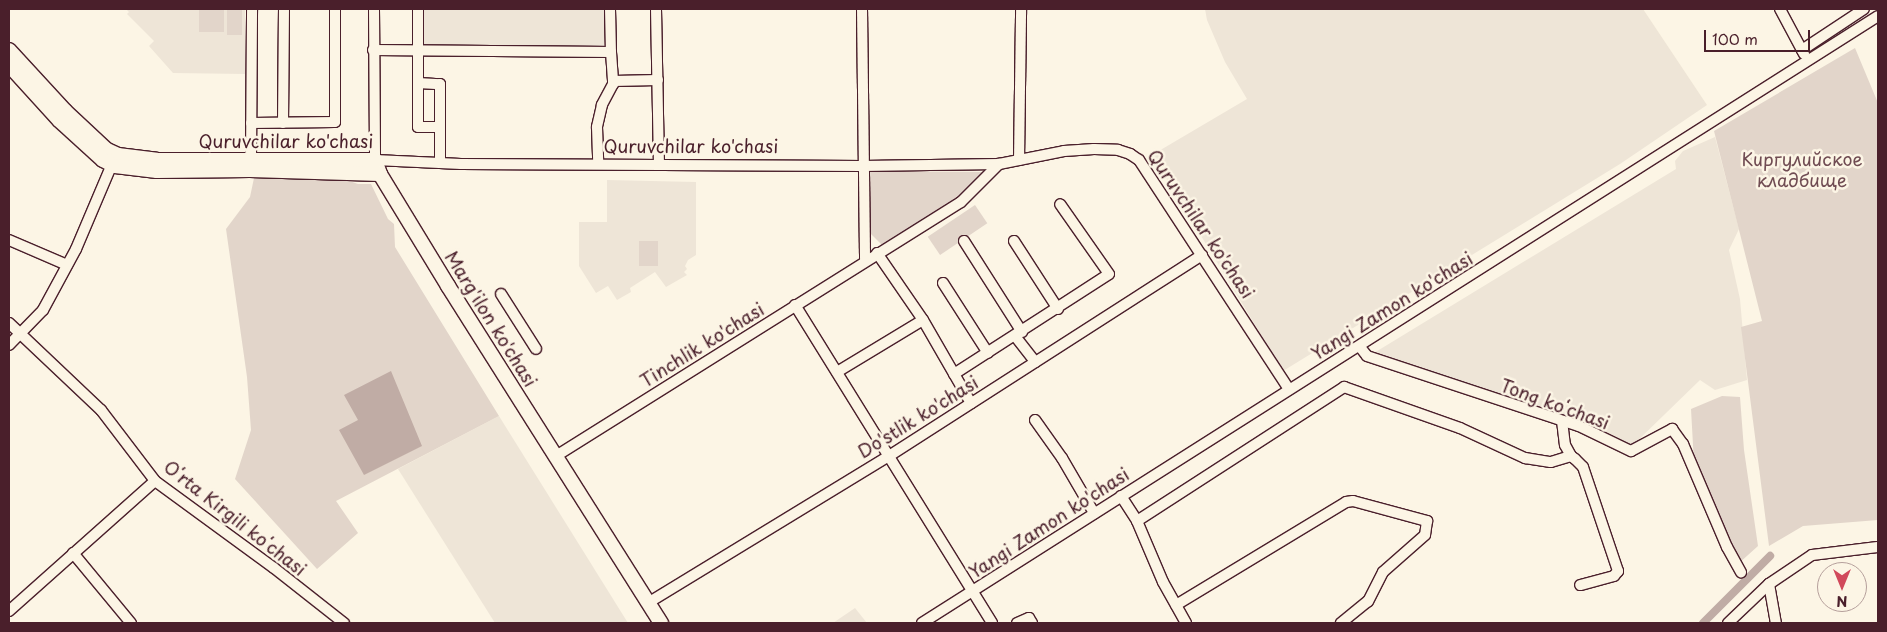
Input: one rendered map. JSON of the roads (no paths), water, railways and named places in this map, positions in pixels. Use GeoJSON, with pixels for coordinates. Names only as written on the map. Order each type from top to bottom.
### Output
{"type":"FeatureCollection","features":[{"type":"Feature","properties":{"kind":"main road","name":"Quruvchilar ko'chasi"},"geometry":{"type":"LineString","coordinates":[[9,50],[66,111],[113,152],[135,158],[157,160],[375,160]]}},
{"type":"Feature","properties":{"kind":"main road","name":"Quruvchilar ko'chasi"},"geometry":{"type":"LineString","coordinates":[[9,65],[59,120],[102,160],[112,164],[134,170],[157,171],[250,170],[380,174]]}},
{"type":"Feature","properties":{"kind":"main road","name":"Marg'ilon ko'chasi"},"geometry":{"type":"LineString","coordinates":[[375,160],[380,174],[661,623]]}},
{"type":"Feature","properties":{"kind":"street"},"geometry":{"type":"LineString","coordinates":[[251,159],[252,9]]}},
{"type":"Feature","properties":{"kind":"street"},"geometry":{"type":"LineString","coordinates":[[283,123],[284,9]]}},
{"type":"Feature","properties":{"kind":"street"},"geometry":{"type":"LineString","coordinates":[[251,123],[335,122],[335,9]]}},
{"type":"Feature","properties":{"kind":"street","name":"Marg'ilon ko'chasi"},"geometry":{"type":"LineString","coordinates":[[374,9],[375,160]]}},
{"type":"Feature","properties":{"kind":"street"},"geometry":{"type":"LineString","coordinates":[[418,9],[418,127],[440,127]]}},
{"type":"Feature","properties":{"kind":"street"},"geometry":{"type":"LineString","coordinates":[[598,164],[597,126],[602,106],[613,81],[610,9]]}},
{"type":"Feature","properties":{"kind":"street"},"geometry":{"type":"LineString","coordinates":[[656,9],[658,165]]}},
{"type":"Feature","properties":{"kind":"street"},"geometry":{"type":"LineString","coordinates":[[862,9],[862,166],[865,261]]}},
{"type":"Feature","properties":{"kind":"street"},"geometry":{"type":"LineString","coordinates":[[1019,160],[1021,9]]}},
{"type":"Feature","properties":{"kind":"street"},"geometry":{"type":"LineString","coordinates":[[1780,9],[1808,62]]}},
{"type":"Feature","properties":{"kind":"street"},"geometry":{"type":"LineString","coordinates":[[1802,50],[1864,9]]}},
{"type":"Feature","properties":{"kind":"street","name":"Yangi Zamon ko'chasi"},"geometry":{"type":"LineString","coordinates":[[922,623],[1288,389],[1360,347],[1706,124],[1877,21]]}},
{"type":"Feature","properties":{"kind":"street"},"geometry":{"type":"LineString","coordinates":[[373,50],[611,52]]}},
{"type":"Feature","properties":{"kind":"street"},"geometry":{"type":"LineString","coordinates":[[613,81],[658,80]]}},
{"type":"Feature","properties":{"kind":"street"},"geometry":{"type":"LineString","coordinates":[[418,83],[440,84],[440,163]]}},
{"type":"Feature","properties":{"kind":"street","name":"Quruvchilar ko'chasi"},"geometry":{"type":"LineString","coordinates":[[375,160],[440,163],[862,166],[999,164],[1064,151],[1094,148],[1118,150],[1130,154],[1139,160],[1288,389]]}},
{"type":"Feature","properties":{"kind":"street"},"geometry":{"type":"LineString","coordinates":[[9,346],[43,310],[67,265],[112,164]]}},
{"type":"Feature","properties":{"kind":"street","name":"Tinchlik ko'chasi"},"geometry":{"type":"LineString","coordinates":[[556,456],[961,202],[999,164]]}},
{"type":"Feature","properties":{"kind":"street"},"geometry":{"type":"LineString","coordinates":[[954,374],[1058,309],[1109,274],[1060,204]]}},
{"type":"Feature","properties":{"kind":"street"},"geometry":{"type":"LineString","coordinates":[[9,240],[67,265]]}},
{"type":"Feature","properties":{"kind":"street"},"geometry":{"type":"LineString","coordinates":[[964,241],[1035,362]]}},
{"type":"Feature","properties":{"kind":"street"},"geometry":{"type":"LineString","coordinates":[[1014,241],[1058,309]]}},
{"type":"Feature","properties":{"kind":"street"},"geometry":{"type":"LineString","coordinates":[[877,253],[922,320],[971,403]]}},
{"type":"Feature","properties":{"kind":"street","name":"Do'stlik ko'chasi"},"geometry":{"type":"LineString","coordinates":[[648,603],[889,456],[1202,255]]}},
{"type":"Feature","properties":{"kind":"street"},"geometry":{"type":"LineString","coordinates":[[943,283],[988,353]]}},
{"type":"Feature","properties":{"kind":"street"},"geometry":{"type":"LineString","coordinates":[[501,294],[536,349]]}},
{"type":"Feature","properties":{"kind":"street"},"geometry":{"type":"LineString","coordinates":[[795,305],[992,623]]}},
{"type":"Feature","properties":{"kind":"street"},"geometry":{"type":"LineString","coordinates":[[837,372],[922,320]]}},
{"type":"Feature","properties":{"kind":"street","name":"Oʻrta Kirgili koʻchasi"},"geometry":{"type":"LineString","coordinates":[[9,323],[101,410],[155,481],[274,568],[344,623]]}},
{"type":"Feature","properties":{"kind":"street","name":"Tong koʻchasi"},"geometry":{"type":"LineString","coordinates":[[1360,347],[1367,356],[1579,426],[1631,451],[1672,429],[1683,444],[1727,547],[1741,572]]}},
{"type":"Feature","properties":{"kind":"street"},"geometry":{"type":"LineString","coordinates":[[1137,521],[1344,387],[1460,428],[1525,458],[1551,462],[1571,456]]}},
{"type":"Feature","properties":{"kind":"street"},"geometry":{"type":"LineString","coordinates":[[1035,420],[1062,458],[1094,512]]}},
{"type":"Feature","properties":{"kind":"street"},"geometry":{"type":"LineString","coordinates":[[1562,421],[1564,445],[1571,456],[1583,467],[1618,571],[1614,576],[1580,585]]}},
{"type":"Feature","properties":{"kind":"street"},"geometry":{"type":"LineString","coordinates":[[9,611],[155,481]]}},
{"type":"Feature","properties":{"kind":"street"},"geometry":{"type":"LineString","coordinates":[[1121,496],[1137,521],[1163,582],[1186,623]]}},
{"type":"Feature","properties":{"kind":"street"},"geometry":{"type":"LineString","coordinates":[[1176,605],[1346,502],[1353,501],[1427,521],[1425,535],[1383,572],[1368,601],[1341,623]]}},
{"type":"Feature","properties":{"kind":"street"},"geometry":{"type":"LineString","coordinates":[[1728,623],[1769,584],[1812,555],[1878,547]]}},
{"type":"Feature","properties":{"kind":"street"},"geometry":{"type":"LineString","coordinates":[[73,553],[131,623]]}},
{"type":"Feature","properties":{"kind":"street"},"geometry":{"type":"LineString","coordinates":[[1769,584],[1776,623]]}},
{"type":"Feature","properties":{"kind":"street"},"geometry":{"type":"LineString","coordinates":[[1018,623],[1029,618],[1032,623]]}},
{"type":"Feature","properties":{"kind":"waterway"},"geometry":{"type":"LineString","coordinates":[[1703,623],[1770,556]]}},
{"type":"Feature","properties":{"kind":"park label","name":"Киргулийское кладбище"},"geometry":{"type":"Point","coordinates":[1802,170]}}]}
